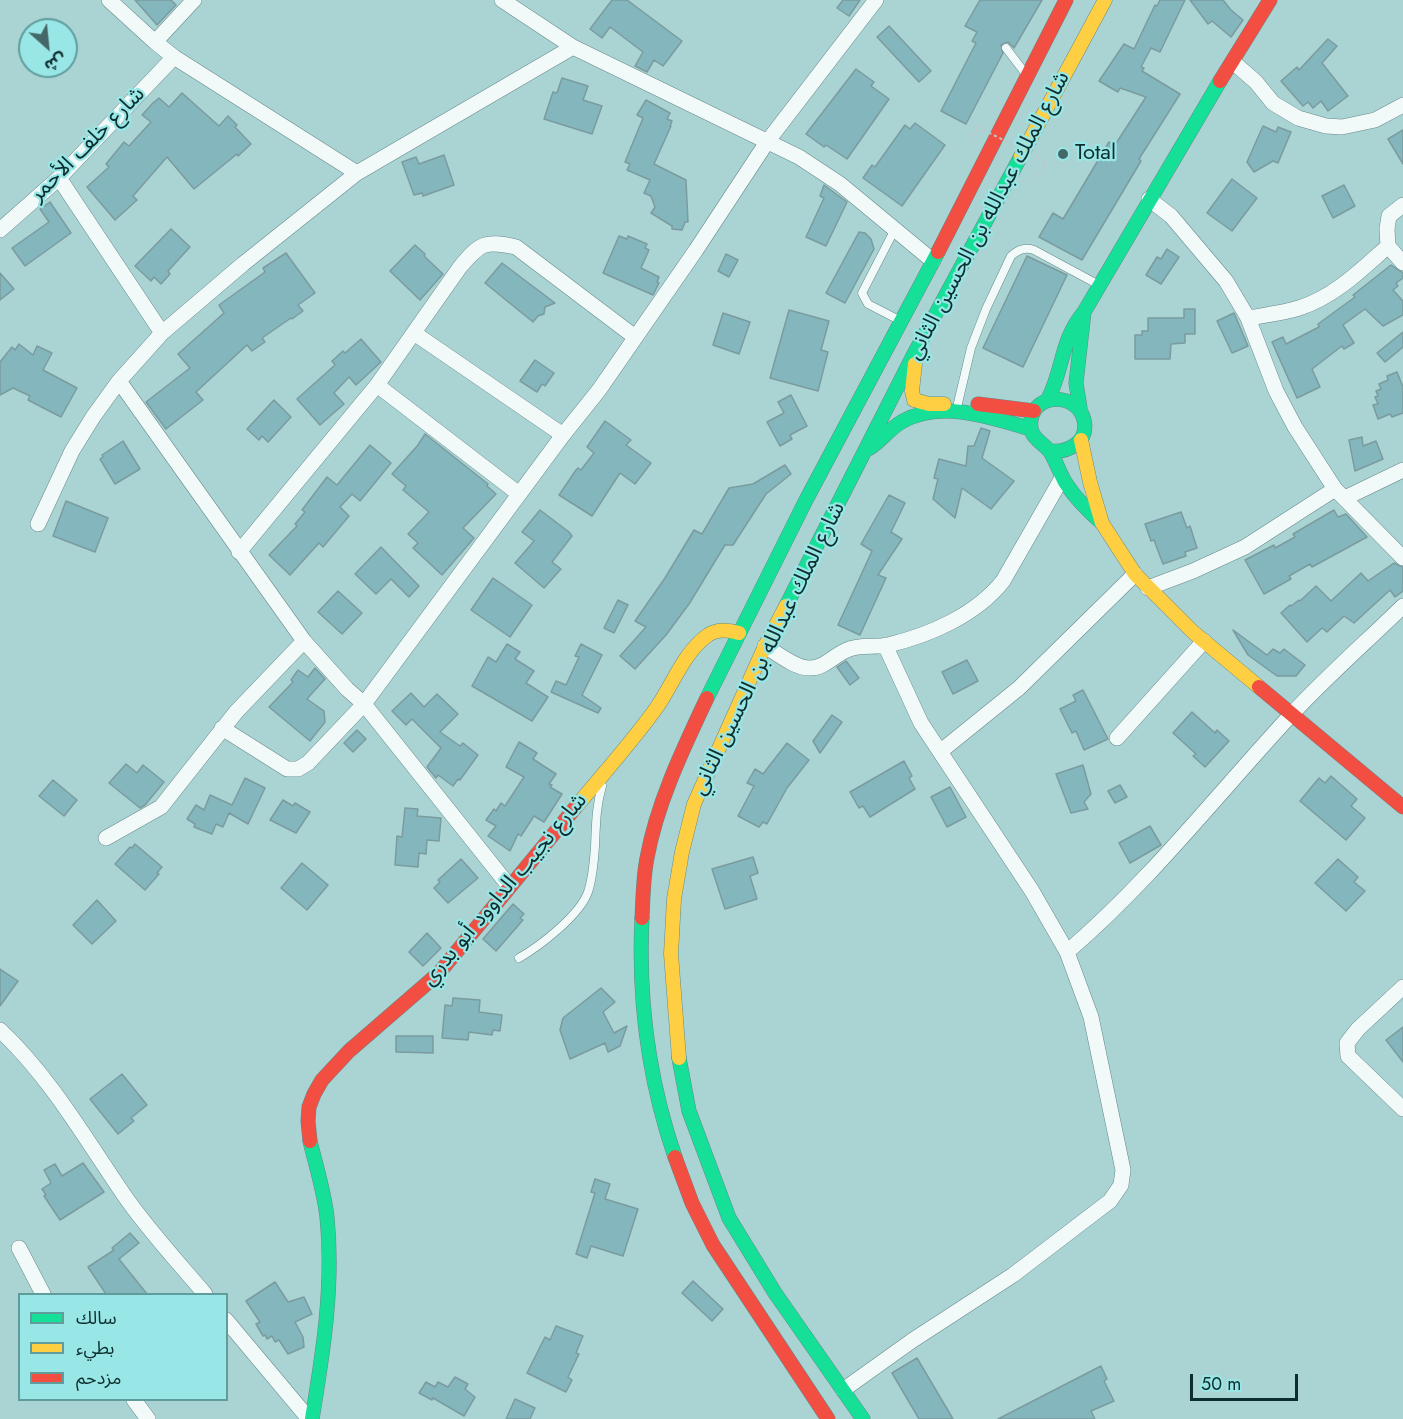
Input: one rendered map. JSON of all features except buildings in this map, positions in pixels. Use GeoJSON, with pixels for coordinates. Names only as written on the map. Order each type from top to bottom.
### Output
{"type":"FeatureCollection","features":[{"type":"Feature","properties":{"kind":"main road","name":"شارع الملك عبدالله بن الحسين الثاني"},"geometry":{"type":"LineString","coordinates":[[828,1419],[783,1354],[704,1229],[665,1126],[651,1067],[643,1008],[640,955],[647,854],[662,802],[698,717],[739,633],[822,469],[902,322],[1029,78],[1066,0]]}},
{"type":"Feature","properties":{"kind":"main road","name":"شارع الملك عبدالله بن الحسين الثاني"},"geometry":{"type":"LineString","coordinates":[[863,1419],[775,1293],[729,1218],[689,1111],[678,1054],[671,954],[674,899],[681,852],[694,804],[765,646],[914,354],[1105,0]]}},
{"type":"Feature","properties":{"kind":"main road"},"geometry":{"type":"LineString","coordinates":[[1081,440],[1067,451],[1050,451],[1041,446],[1034,439],[1031,429],[1034,411],[1048,399],[1057,379],[1067,338],[1270,0]]}},
{"type":"Feature","properties":{"kind":"main road"},"geometry":{"type":"LineString","coordinates":[[975,181],[987,178],[997,188],[999,195]]}},
{"type":"Feature","properties":{"kind":"main road"},"geometry":{"type":"LineString","coordinates":[[1084,312],[1076,383],[1085,424],[1081,440],[1102,523]]}},
{"type":"Feature","properties":{"kind":"main road"},"geometry":{"type":"LineString","coordinates":[[914,354],[915,371],[911,393],[913,398],[922,403],[957,407],[1031,429]]}},
{"type":"Feature","properties":{"kind":"main road"},"geometry":{"type":"LineString","coordinates":[[1048,399],[1065,399],[1080,408]]}},
{"type":"Feature","properties":{"kind":"main road"},"geometry":{"type":"LineString","coordinates":[[867,449],[879,443],[906,420],[934,412],[957,407],[992,405],[1034,411]]}},
{"type":"Feature","properties":{"kind":"main road"},"geometry":{"type":"LineString","coordinates":[[1050,451],[1062,478],[1073,495],[1102,523],[1135,574],[1148,588],[1204,641],[1403,807]]}},
{"type":"Feature","properties":{"kind":"main road","name":"شارع نجيب الداوود أبو بدري"},"geometry":{"type":"LineString","coordinates":[[310,1419],[320,1376],[330,1266],[328,1225],[322,1187],[310,1143],[307,1117],[322,1080],[354,1046],[417,995],[439,973],[663,699],[699,645],[709,635],[720,631],[730,630],[739,633]]}},
{"type":"Feature","properties":{"kind":"street"},"geometry":{"type":"LineString","coordinates":[[109,0],[174,57],[357,173]]}},
{"type":"Feature","properties":{"kind":"street"},"geometry":{"type":"LineString","coordinates":[[155,42],[194,0]]}},
{"type":"Feature","properties":{"kind":"street"},"geometry":{"type":"LineString","coordinates":[[502,0],[573,47],[799,157],[840,184],[933,261]]}},
{"type":"Feature","properties":{"kind":"street"},"geometry":{"type":"LineString","coordinates":[[222,728],[287,769],[294,770],[308,763],[364,704],[563,435],[599,390],[767,142],[876,0]]}},
{"type":"Feature","properties":{"kind":"street"},"geometry":{"type":"LineString","coordinates":[[38,524],[72,451],[119,381],[162,333],[243,264],[357,173],[573,47]]}},
{"type":"Feature","properties":{"kind":"street","name":"شارع خلف الأحمر"},"geometry":{"type":"LineString","coordinates":[[0,230],[59,178],[174,57]]}},
{"type":"Feature","properties":{"kind":"street"},"geometry":{"type":"LineString","coordinates":[[1233,62],[1256,82],[1273,103],[1298,118],[1326,126],[1342,127],[1375,120],[1402,107]]}},
{"type":"Feature","properties":{"kind":"street"},"geometry":{"type":"LineString","coordinates":[[59,178],[162,333]]}},
{"type":"Feature","properties":{"kind":"street"},"geometry":{"type":"LineString","coordinates":[[1149,200],[1171,216],[1226,281],[1248,318],[1276,392],[1295,427],[1340,494],[1403,558]]}},
{"type":"Feature","properties":{"kind":"street"},"geometry":{"type":"LineString","coordinates":[[1403,205],[1389,216],[1387,229],[1388,246],[1403,263]]}},
{"type":"Feature","properties":{"kind":"street"},"geometry":{"type":"LineString","coordinates":[[239,552],[377,385],[471,254],[481,245],[496,243],[516,247],[635,337]]}},
{"type":"Feature","properties":{"kind":"street"},"geometry":{"type":"LineString","coordinates":[[1248,318],[1299,308],[1319,300],[1355,275],[1388,246]]}},
{"type":"Feature","properties":{"kind":"street"},"geometry":{"type":"LineString","coordinates":[[414,333],[563,435]]}},
{"type":"Feature","properties":{"kind":"street"},"geometry":{"type":"LineString","coordinates":[[119,381],[304,641],[346,688],[364,704],[509,886]]}},
{"type":"Feature","properties":{"kind":"street"},"geometry":{"type":"LineString","coordinates":[[377,385],[519,494]]}},
{"type":"Feature","properties":{"kind":"street"},"geometry":{"type":"LineString","coordinates":[[1148,588],[1193,571],[1245,547],[1340,494],[1403,470]]}},
{"type":"Feature","properties":{"kind":"street"},"geometry":{"type":"LineString","coordinates":[[765,646],[802,668],[810,669],[820,666],[846,650],[855,647],[885,645],[921,636],[956,618],[992,595],[1003,581],[1062,478]]}},
{"type":"Feature","properties":{"kind":"street"},"geometry":{"type":"LineString","coordinates":[[941,751],[1019,688],[1135,574]]}},
{"type":"Feature","properties":{"kind":"street"},"geometry":{"type":"LineString","coordinates":[[1067,952],[1098,925],[1161,860],[1291,715],[1403,606]]}},
{"type":"Feature","properties":{"kind":"street"},"geometry":{"type":"LineString","coordinates":[[106,838],[161,807],[222,728],[304,641]]}},
{"type":"Feature","properties":{"kind":"street"},"geometry":{"type":"LineString","coordinates":[[1117,738],[1204,641]]}},
{"type":"Feature","properties":{"kind":"street"},"geometry":{"type":"LineString","coordinates":[[843,1389],[913,1340],[1014,1275],[1110,1201],[1120,1185],[1123,1170],[1091,1017],[1067,952],[1032,891],[921,723],[885,645]]}},
{"type":"Feature","properties":{"kind":"street"},"geometry":{"type":"LineString","coordinates":[[1403,987],[1358,1029],[1347,1043],[1348,1056],[1403,1109]]}},
{"type":"Feature","properties":{"kind":"street"},"geometry":{"type":"LineString","coordinates":[[0,1030],[36,1067],[126,1198],[204,1293]]}},
{"type":"Feature","properties":{"kind":"street"},"geometry":{"type":"LineString","coordinates":[[19,1248],[42,1293]]}},
{"type":"Feature","properties":{"kind":"street"},"geometry":{"type":"LineString","coordinates":[[228,1322],[310,1419]]}},
{"type":"Feature","properties":{"kind":"street"},"geometry":{"type":"LineString","coordinates":[[135,1401],[148,1419]]}},
{"type":"Feature","properties":{"kind":"lane"},"geometry":{"type":"LineString","coordinates":[[1006,48],[1029,78]]}},
{"type":"Feature","properties":{"kind":"lane"},"geometry":{"type":"LineString","coordinates":[[895,229],[862,292],[868,304],[902,322]]}},
{"type":"Feature","properties":{"kind":"lane"},"geometry":{"type":"LineString","coordinates":[[957,407],[971,348],[986,309],[1011,256],[1016,251],[1024,248],[1034,250],[1100,285]]}},
{"type":"Feature","properties":{"kind":"lane"},"geometry":{"type":"LineString","coordinates":[[519,958],[536,948],[558,929],[588,894],[594,865],[597,804],[607,768]]}},
{"type":"Feature","properties":{"kind":"path"},"geometry":{"type":"LineString","coordinates":[[970,142],[978,127],[1046,162],[1038,177]]}},
{"type":"Feature","properties":{"kind":"traffic: fast"},"geometry":{"type":"LineString","coordinates":[[1048,399],[1070,333],[1220,81]]}},
{"type":"Feature","properties":{"kind":"traffic: fast"},"geometry":{"type":"LineString","coordinates":[[786,606],[914,354],[1021,156]]}},
{"type":"Feature","properties":{"kind":"traffic: fast"},"geometry":{"type":"LineString","coordinates":[[707,698],[806,500],[938,252]]}},
{"type":"Feature","properties":{"kind":"traffic: fast"},"geometry":{"type":"LineString","coordinates":[[1080,408],[1076,383],[1084,312]]}},
{"type":"Feature","properties":{"kind":"traffic: fast"},"geometry":{"type":"LineString","coordinates":[[1050,451],[1070,448],[1080,440],[1083,434],[1085,427],[1080,411],[1066,401],[1057,399],[1040,404],[1031,420],[1032,431],[1051,453],[1073,493],[1102,523]]}},
{"type":"Feature","properties":{"kind":"traffic: fast"},"geometry":{"type":"LineString","coordinates":[[870,448],[903,421],[934,412],[967,413],[1031,429]]}},
{"type":"Feature","properties":{"kind":"traffic: fast"},"geometry":{"type":"LineString","coordinates":[[642,918],[642,979],[647,1039],[658,1099],[675,1157]]}},
{"type":"Feature","properties":{"kind":"traffic: fast"},"geometry":{"type":"LineString","coordinates":[[679,1058],[689,1111],[729,1218],[775,1293],[863,1419]]}},
{"type":"Feature","properties":{"kind":"traffic: fast"},"geometry":{"type":"LineString","coordinates":[[310,1141],[326,1207],[329,1242],[328,1293],[312,1419]]}},
{"type":"Feature","properties":{"kind":"traffic: slow"},"geometry":{"type":"LineString","coordinates":[[1021,156],[1105,0]]}},
{"type":"Feature","properties":{"kind":"traffic: slow"},"geometry":{"type":"LineString","coordinates":[[915,364],[912,391],[914,400],[929,404],[944,404]]}},
{"type":"Feature","properties":{"kind":"traffic: slow"},"geometry":{"type":"LineString","coordinates":[[1081,440],[1102,523],[1135,574],[1193,632],[1259,687]]}},
{"type":"Feature","properties":{"kind":"traffic: slow"},"geometry":{"type":"LineString","coordinates":[[679,1058],[671,954],[674,899],[682,852],[694,804],[765,646],[786,606]]}},
{"type":"Feature","properties":{"kind":"traffic: slow"},"geometry":{"type":"LineString","coordinates":[[575,808],[647,720],[692,650],[708,635],[715,632],[739,633]]}},
{"type":"Feature","properties":{"kind":"traffic: jam"},"geometry":{"type":"LineString","coordinates":[[938,252],[1066,0]]}},
{"type":"Feature","properties":{"kind":"traffic: jam"},"geometry":{"type":"LineString","coordinates":[[1220,81],[1270,0]]}},
{"type":"Feature","properties":{"kind":"traffic: jam"},"geometry":{"type":"LineString","coordinates":[[978,404],[1034,411]]}},
{"type":"Feature","properties":{"kind":"traffic: jam"},"geometry":{"type":"LineString","coordinates":[[1259,687],[1403,807]]}},
{"type":"Feature","properties":{"kind":"traffic: jam"},"geometry":{"type":"LineString","coordinates":[[642,918],[643,888],[651,837],[672,776],[707,698]]}},
{"type":"Feature","properties":{"kind":"traffic: jam"},"geometry":{"type":"LineString","coordinates":[[310,1141],[309,1107],[322,1080],[349,1051],[439,973],[575,808]]}},
{"type":"Feature","properties":{"kind":"traffic: jam"},"geometry":{"type":"LineString","coordinates":[[675,1157],[692,1203],[713,1245],[828,1419]]}},
{"type":"Feature","properties":{"kind":"place","name":"Total"},"geometry":{"type":"Point","coordinates":[1063,154]}}]}
